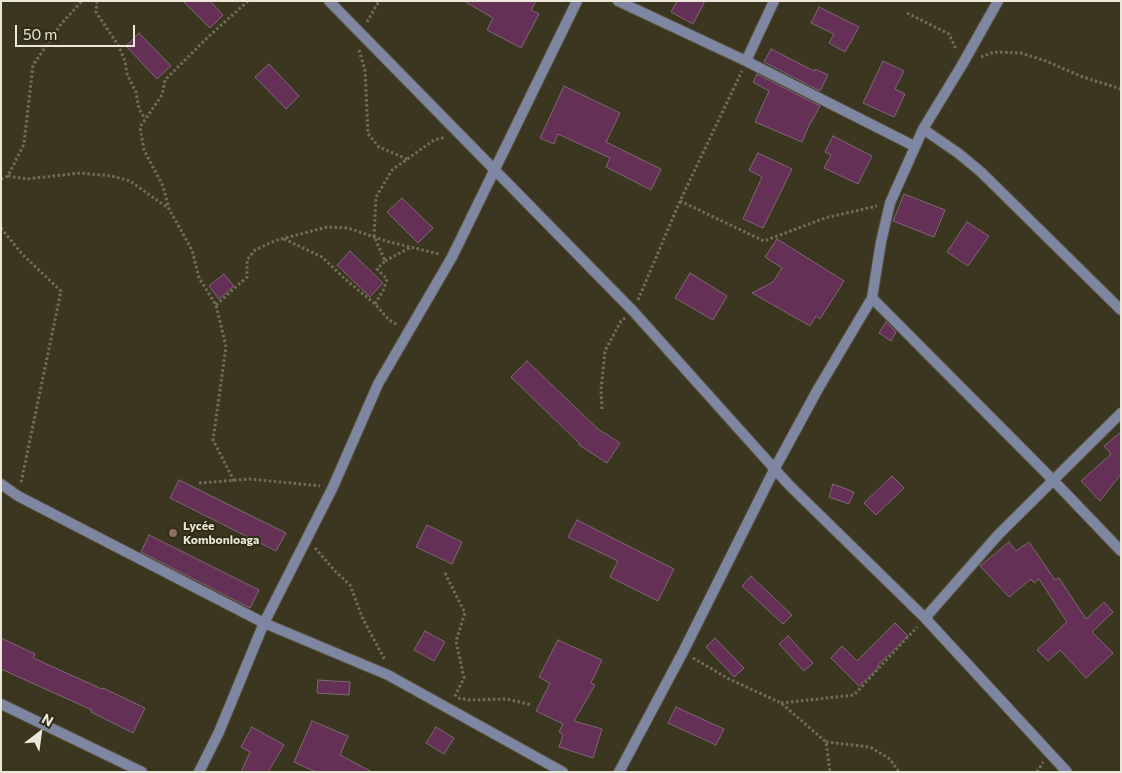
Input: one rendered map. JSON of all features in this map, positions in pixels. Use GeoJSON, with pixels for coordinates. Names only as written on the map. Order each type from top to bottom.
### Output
{"type":"FeatureCollection","features":[{"type":"Feature","properties":{"kind":"street"},"geometry":{"type":"LineString","coordinates":[[329,1],[633,311],[789,485],[925,618],[1067,772]]}},
{"type":"Feature","properties":{"kind":"street"},"geometry":{"type":"LineString","coordinates":[[199,772],[219,732],[264,623],[333,487],[378,384],[452,257],[577,1]]}},
{"type":"Feature","properties":{"kind":"street"},"geometry":{"type":"LineString","coordinates":[[618,1],[746,61],[914,146]]}},
{"type":"Feature","properties":{"kind":"street"},"geometry":{"type":"LineString","coordinates":[[746,61],[774,1]]}},
{"type":"Feature","properties":{"kind":"street"},"geometry":{"type":"LineString","coordinates":[[620,772],[684,652],[775,468],[818,389],[872,298],[880,242],[890,203],[914,146],[998,1]]}},
{"type":"Feature","properties":{"kind":"street"},"geometry":{"type":"LineString","coordinates":[[923,129],[958,153],[981,172],[1121,310]]}},
{"type":"Feature","properties":{"kind":"street"},"geometry":{"type":"LineString","coordinates":[[872,298],[1053,480],[1121,552]]}},
{"type":"Feature","properties":{"kind":"street"},"geometry":{"type":"LineString","coordinates":[[925,618],[998,535],[1121,412]]}},
{"type":"Feature","properties":{"kind":"street"},"geometry":{"type":"LineString","coordinates":[[1,484],[18,496],[264,623],[388,675],[562,772]]}},
{"type":"Feature","properties":{"kind":"street"},"geometry":{"type":"LineString","coordinates":[[1,704],[135,770]]}},
{"type":"Feature","properties":{"kind":"path"},"geometry":{"type":"LineString","coordinates":[[8,176],[24,144],[33,65],[62,23],[82,1]]}},
{"type":"Feature","properties":{"kind":"path"},"geometry":{"type":"LineString","coordinates":[[97,1],[96,12],[118,45],[126,61],[127,74],[136,92],[139,109],[145,119]]}},
{"type":"Feature","properties":{"kind":"path"},"geometry":{"type":"LineString","coordinates":[[234,481],[213,440],[226,347],[216,305],[199,278],[192,250],[169,209],[163,186],[144,150],[140,127],[162,95],[165,80],[248,1]]}},
{"type":"Feature","properties":{"kind":"path"},"geometry":{"type":"LineString","coordinates":[[379,1],[356,38],[365,70],[368,134],[380,146],[407,159]]}},
{"type":"Feature","properties":{"kind":"path"},"geometry":{"type":"LineString","coordinates":[[907,12],[949,34],[962,65],[994,52],[1021,53],[1121,90]]}},
{"type":"Feature","properties":{"kind":"path"},"geometry":{"type":"LineString","coordinates":[[602,409],[601,390],[605,351],[620,321],[633,311],[680,201],[746,61]]}},
{"type":"Feature","properties":{"kind":"path"},"geometry":{"type":"LineString","coordinates":[[385,261],[374,236],[376,197],[392,170],[434,140],[458,133]]}},
{"type":"Feature","properties":{"kind":"path"},"geometry":{"type":"LineString","coordinates":[[1,179],[8,176],[27,179],[48,178],[80,172],[112,176],[130,181],[169,209]]}},
{"type":"Feature","properties":{"kind":"path"},"geometry":{"type":"LineString","coordinates":[[680,201],[764,241],[825,218],[890,203]]}},
{"type":"Feature","properties":{"kind":"path"},"geometry":{"type":"LineString","coordinates":[[216,305],[248,277],[247,260],[255,250],[283,239],[327,227],[348,228],[386,241],[452,257]]}},
{"type":"Feature","properties":{"kind":"path"},"geometry":{"type":"LineString","coordinates":[[1,228],[22,254],[61,291],[18,496]]}},
{"type":"Feature","properties":{"kind":"path"},"geometry":{"type":"LineString","coordinates":[[283,239],[322,257],[375,304],[389,320],[409,332]]}},
{"type":"Feature","properties":{"kind":"path"},"geometry":{"type":"LineString","coordinates":[[375,304],[387,279],[377,268],[385,261],[410,247]]}},
{"type":"Feature","properties":{"kind":"path"},"geometry":{"type":"LineString","coordinates":[[199,483],[250,479],[333,487]]}},
{"type":"Feature","properties":{"kind":"path"},"geometry":{"type":"LineString","coordinates":[[310,533],[314,547],[350,585],[363,619],[385,658],[388,675]]}},
{"type":"Feature","properties":{"kind":"path"},"geometry":{"type":"LineString","coordinates":[[445,573],[465,614],[456,641],[464,678],[454,698]]}},
{"type":"Feature","properties":{"kind":"path"},"geometry":{"type":"LineString","coordinates":[[781,703],[854,695],[925,618]]}},
{"type":"Feature","properties":{"kind":"path"},"geometry":{"type":"LineString","coordinates":[[684,652],[729,679],[781,703],[826,742],[870,747],[890,760],[899,772]]}},
{"type":"Feature","properties":{"kind":"path"},"geometry":{"type":"LineString","coordinates":[[434,700],[454,698],[470,700],[508,699],[532,705]]}},
{"type":"Feature","properties":{"kind":"path"},"geometry":{"type":"LineString","coordinates":[[826,742],[830,772]]}},
{"type":"Feature","properties":{"kind":"building"},"geometry":{"type":"Polygon","coordinates":[[[183,1],[210,1],[223,15],[210,28],[183,1]]]}},
{"type":"Feature","properties":{"kind":"building"},"geometry":{"type":"Polygon","coordinates":[[[464,1],[536,1],[531,10],[539,14],[521,48],[487,30],[493,18],[464,1]]]}},
{"type":"Feature","properties":{"kind":"building"},"geometry":{"type":"Polygon","coordinates":[[[677,1],[705,1],[693,24],[671,12],[677,1]]]}},
{"type":"Feature","properties":{"kind":"building"},"geometry":{"type":"Polygon","coordinates":[[[819,7],[859,27],[845,52],[829,43],[834,34],[811,23],[819,7]]]}},
{"type":"Feature","properties":{"kind":"building"},"geometry":{"type":"Polygon","coordinates":[[[139,33],[171,66],[157,79],[126,46],[139,33]]]}},
{"type":"Feature","properties":{"kind":"building"},"geometry":{"type":"Polygon","coordinates":[[[771,49],[814,71],[815,69],[828,75],[820,91],[764,62],[771,49]]]}},
{"type":"Feature","properties":{"kind":"building"},"geometry":{"type":"Polygon","coordinates":[[[883,61],[904,71],[895,89],[905,94],[894,117],[863,103],[883,61]]]}},
{"type":"Feature","properties":{"kind":"building"},"geometry":{"type":"Polygon","coordinates":[[[269,64],[299,96],[286,109],[255,77],[269,64]]]}},
{"type":"Feature","properties":{"kind":"building"},"geometry":{"type":"Polygon","coordinates":[[[757,74],[820,106],[802,142],[755,122],[769,91],[753,82],[757,74]]]}},
{"type":"Feature","properties":{"kind":"building"},"geometry":{"type":"Polygon","coordinates":[[[564,86],[620,113],[606,142],[661,169],[651,190],[606,167],[610,158],[558,134],[554,144],[540,138],[564,86]]]}},
{"type":"Feature","properties":{"kind":"building"},"geometry":{"type":"Polygon","coordinates":[[[833,136],[872,156],[858,184],[824,168],[831,155],[825,152],[833,136]]]}},
{"type":"Feature","properties":{"kind":"building"},"geometry":{"type":"Polygon","coordinates":[[[758,153],[792,169],[763,228],[743,219],[762,177],[749,170],[758,153]]]}},
{"type":"Feature","properties":{"kind":"building"},"geometry":{"type":"Polygon","coordinates":[[[904,194],[945,210],[934,237],[893,221],[904,194]]]}},
{"type":"Feature","properties":{"kind":"building"},"geometry":{"type":"Polygon","coordinates":[[[402,198],[433,228],[418,243],[387,212],[402,198]]]}},
{"type":"Feature","properties":{"kind":"building"},"geometry":{"type":"Polygon","coordinates":[[[967,222],[989,236],[968,266],[947,252],[967,222]]]}},
{"type":"Feature","properties":{"kind":"building"},"geometry":{"type":"Polygon","coordinates":[[[777,239],[844,281],[820,319],[816,316],[810,326],[752,293],[773,282],[782,268],[765,257],[777,239]]]}},
{"type":"Feature","properties":{"kind":"building"},"geometry":{"type":"Polygon","coordinates":[[[350,251],[383,283],[370,297],[337,265],[350,251]]]}},
{"type":"Feature","properties":{"kind":"building"},"geometry":{"type":"Polygon","coordinates":[[[690,273],[727,296],[713,320],[675,298],[690,273]]]}},
{"type":"Feature","properties":{"kind":"building"},"geometry":{"type":"Polygon","coordinates":[[[224,274],[234,286],[219,299],[209,286],[224,274]]]}},
{"type":"Feature","properties":{"kind":"building"},"geometry":{"type":"Polygon","coordinates":[[[886,322],[896,332],[891,341],[879,333],[886,322]]]}},
{"type":"Feature","properties":{"kind":"building"},"geometry":{"type":"Polygon","coordinates":[[[527,361],[598,429],[620,443],[607,463],[579,445],[511,377],[527,361]]]}},
{"type":"Feature","properties":{"kind":"building"},"geometry":{"type":"Polygon","coordinates":[[[1121,432],[1121,474],[1100,501],[1081,481],[1111,454],[1104,446],[1121,432]]]}},
{"type":"Feature","properties":{"kind":"building"},"geometry":{"type":"Polygon","coordinates":[[[892,476],[904,488],[876,515],[864,503],[892,476]]]}},
{"type":"Feature","properties":{"kind":"building"},"geometry":{"type":"Polygon","coordinates":[[[179,480],[286,533],[276,551],[170,498],[179,480]]]}},
{"type":"Feature","properties":{"kind":"building"},"geometry":{"type":"Polygon","coordinates":[[[833,484],[854,492],[849,504],[829,497],[833,484]]]}},
{"type":"Feature","properties":{"kind":"building"},"geometry":{"type":"Polygon","coordinates":[[[577,520],[674,569],[658,601],[610,577],[618,561],[568,537],[577,520]]]}},
{"type":"Feature","properties":{"kind":"building"},"geometry":{"type":"Polygon","coordinates":[[[427,525],[462,542],[452,564],[416,547],[427,525]]]}},
{"type":"Feature","properties":{"kind":"building"},"geometry":{"type":"Polygon","coordinates":[[[149,535],[259,590],[250,608],[141,552],[149,535]]]}},
{"type":"Feature","properties":{"kind":"building"},"geometry":{"type":"Polygon","coordinates":[[[1009,542],[1016,551],[1029,542],[1055,580],[1059,578],[1086,619],[1104,602],[1113,612],[1092,632],[1113,653],[1086,678],[1060,650],[1048,661],[1037,650],[1067,622],[1039,579],[1034,583],[1031,579],[1009,597],[980,566],[1009,542]]]}},
{"type":"Feature","properties":{"kind":"building"},"geometry":{"type":"Polygon","coordinates":[[[751,576],[792,615],[783,624],[742,586],[751,576]]]}},
{"type":"Feature","properties":{"kind":"building"},"geometry":{"type":"Polygon","coordinates":[[[895,623],[908,636],[859,686],[831,658],[842,646],[857,661],[895,623]]]}},
{"type":"Feature","properties":{"kind":"building"},"geometry":{"type":"Polygon","coordinates":[[[425,631],[445,642],[434,661],[414,650],[425,631]]]}},
{"type":"Feature","properties":{"kind":"building"},"geometry":{"type":"Polygon","coordinates":[[[788,636],[813,663],[804,671],[779,644],[788,636]]]}},
{"type":"Feature","properties":{"kind":"building"},"geometry":{"type":"Polygon","coordinates":[[[1,638],[35,654],[33,658],[145,708],[133,733],[91,712],[92,710],[1,669],[1,638]]]}},
{"type":"Feature","properties":{"kind":"building"},"geometry":{"type":"Polygon","coordinates":[[[715,638],[744,668],[734,677],[706,647],[715,638]]]}},
{"type":"Feature","properties":{"kind":"building"},"geometry":{"type":"Polygon","coordinates":[[[558,640],[602,660],[591,683],[595,685],[574,721],[602,729],[593,758],[559,747],[563,735],[559,732],[563,724],[536,711],[550,683],[539,677],[558,640]]]}},
{"type":"Feature","properties":{"kind":"building"},"geometry":{"type":"Polygon","coordinates":[[[318,680],[350,682],[349,695],[317,693],[318,680]]]}},
{"type":"Feature","properties":{"kind":"building"},"geometry":{"type":"Polygon","coordinates":[[[676,707],[724,729],[716,745],[668,723],[676,707]]]}},
{"type":"Feature","properties":{"kind":"building"},"geometry":{"type":"Polygon","coordinates":[[[312,721],[348,736],[340,755],[372,772],[316,772],[294,762],[312,721]]]}},
{"type":"Feature","properties":{"kind":"building"},"geometry":{"type":"Polygon","coordinates":[[[252,727],[284,745],[268,772],[241,772],[250,752],[241,747],[252,727]]]}},
{"type":"Feature","properties":{"kind":"building"},"geometry":{"type":"Polygon","coordinates":[[[436,727],[454,738],[444,754],[426,743],[436,727]]]}},
{"type":"Feature","properties":{"kind":"place","name":"Lycée Kombonloaga"},"geometry":{"type":"Point","coordinates":[173,533]}}]}
